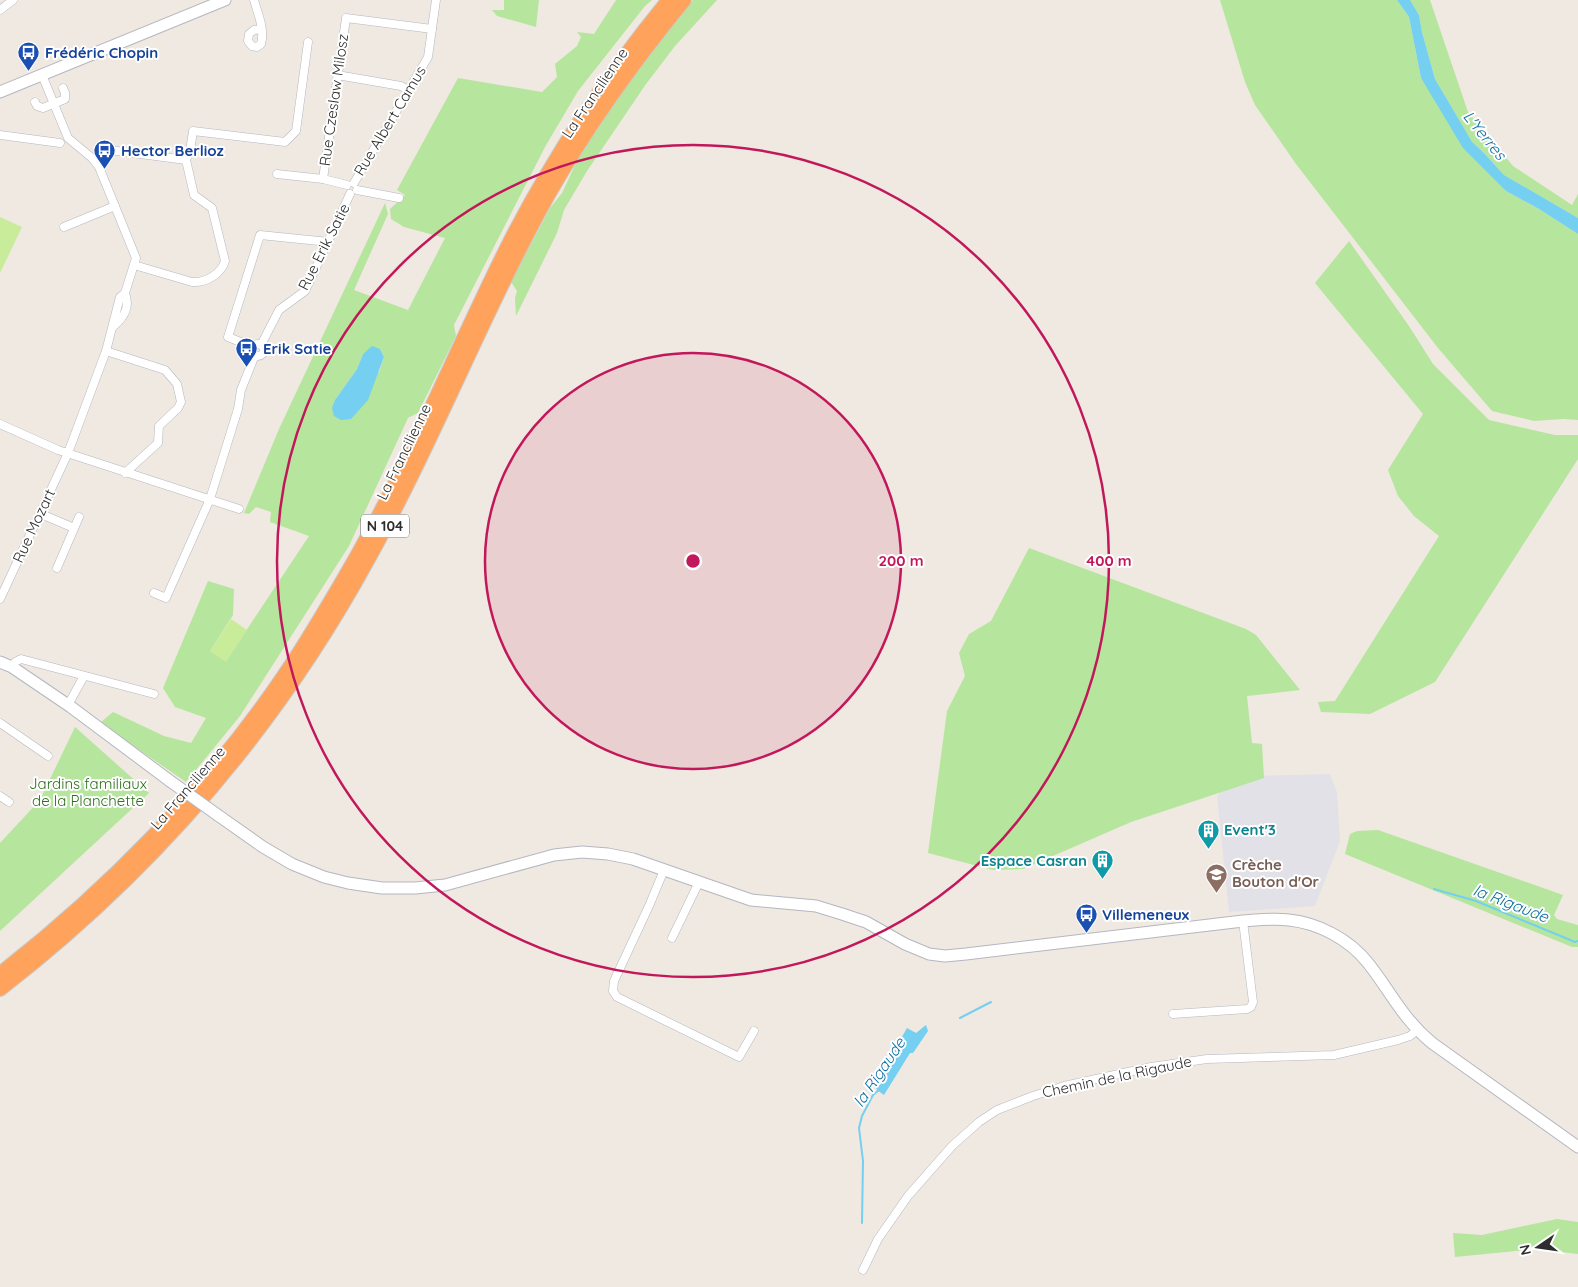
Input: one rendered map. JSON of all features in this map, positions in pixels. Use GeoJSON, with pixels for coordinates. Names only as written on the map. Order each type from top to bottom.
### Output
{"type":"FeatureCollection","features":[{"type":"Feature","properties":{"kind":"highway","name":"La Francilienne"},"geometry":{"type":"LineString","coordinates":[[0,974],[88,901],[140,850],[203,781],[283,677],[362,548],[486,291],[540,187],[591,104],[641,34],[669,0]]}},
{"type":"Feature","properties":{"kind":"highway","name":"La Francilienne"},"geometry":{"type":"LineString","coordinates":[[0,988],[77,925],[151,855],[213,787],[257,732],[293,682],[331,623],[404,492],[497,294],[550,193],[601,110],[651,40],[684,0]]}},
{"type":"Feature","properties":{"kind":"main road"},"geometry":{"type":"LineString","coordinates":[[0,92],[224,0]]}},
{"type":"Feature","properties":{"kind":"main road"},"geometry":{"type":"LineString","coordinates":[[0,662],[12,667],[68,705],[263,847],[292,864],[324,877],[382,888],[415,888],[444,885],[554,855],[582,852],[608,854],[624,857],[751,900],[816,906],[866,922],[928,954],[945,956],[1243,922],[1293,920],[1311,924],[1340,938],[1367,962],[1405,1016],[1432,1043],[1455,1057],[1578,1147]]}},
{"type":"Feature","properties":{"kind":"street"},"geometry":{"type":"LineString","coordinates":[[0,10],[13,0]]}},
{"type":"Feature","properties":{"kind":"street"},"geometry":{"type":"LineString","coordinates":[[254,0],[261,28]]}},
{"type":"Feature","properties":{"kind":"street","name":"Rue Albert Camus"},"geometry":{"type":"LineString","coordinates":[[352,188],[428,57],[436,0]]}},
{"type":"Feature","properties":{"kind":"street","name":"Rue Czeslaw Milosz"},"geometry":{"type":"LineString","coordinates":[[323,179],[346,18],[432,29]]}},
{"type":"Feature","properties":{"kind":"street"},"geometry":{"type":"LineString","coordinates":[[42,75],[65,132],[74,144],[92,158],[99,167],[134,251],[136,258],[134,265],[192,282],[209,279],[223,268],[225,260],[212,208],[194,195],[186,160],[190,151],[193,131],[286,142],[296,131],[308,42]]}},
{"type":"Feature","properties":{"kind":"street"},"geometry":{"type":"LineString","coordinates":[[337,75],[401,86],[408,90]]}},
{"type":"Feature","properties":{"kind":"street"},"geometry":{"type":"LineString","coordinates":[[35,102],[37,106],[43,108],[65,98],[63,88]]}},
{"type":"Feature","properties":{"kind":"street"},"geometry":{"type":"LineString","coordinates":[[0,134],[60,143]]}},
{"type":"Feature","properties":{"kind":"street"},"geometry":{"type":"LineString","coordinates":[[102,149],[186,160]]}},
{"type":"Feature","properties":{"kind":"street"},"geometry":{"type":"LineString","coordinates":[[277,174],[323,179],[352,188],[400,198]]}},
{"type":"Feature","properties":{"kind":"street","name":"Rue Erik Satie"},"geometry":{"type":"LineString","coordinates":[[154,593],[166,598],[210,499],[256,349],[279,310],[305,291],[352,188]]}},
{"type":"Feature","properties":{"kind":"street"},"geometry":{"type":"LineString","coordinates":[[64,227],[115,206]]}},
{"type":"Feature","properties":{"kind":"street"},"geometry":{"type":"LineString","coordinates":[[256,349],[228,337],[260,235],[329,242]]}},
{"type":"Feature","properties":{"kind":"street","name":"Rue Mozart"},"geometry":{"type":"LineString","coordinates":[[0,599],[68,453],[114,326],[123,317],[128,302],[125,293],[134,265]]}},
{"type":"Feature","properties":{"kind":"street"},"geometry":{"type":"LineString","coordinates":[[106,351],[165,370],[177,384],[181,402],[178,408],[159,426],[158,443],[125,473]]}},
{"type":"Feature","properties":{"kind":"street"},"geometry":{"type":"LineString","coordinates":[[0,424],[58,450],[239,509]]}},
{"type":"Feature","properties":{"kind":"street"},"geometry":{"type":"LineString","coordinates":[[41,514],[74,528]]}},
{"type":"Feature","properties":{"kind":"street"},"geometry":{"type":"LineString","coordinates":[[57,568],[80,517]]}},
{"type":"Feature","properties":{"kind":"street"},"geometry":{"type":"LineString","coordinates":[[12,667],[15,662],[21,659],[154,694]]}},
{"type":"Feature","properties":{"kind":"street"},"geometry":{"type":"LineString","coordinates":[[68,705],[84,676]]}},
{"type":"Feature","properties":{"kind":"street"},"geometry":{"type":"LineString","coordinates":[[0,723],[48,756]]}},
{"type":"Feature","properties":{"kind":"street"},"geometry":{"type":"LineString","coordinates":[[0,796],[9,802]]}},
{"type":"Feature","properties":{"kind":"street"},"geometry":{"type":"LineString","coordinates":[[663,870],[650,906],[614,981],[613,990],[617,997],[739,1057],[754,1031]]}},
{"type":"Feature","properties":{"kind":"street"},"geometry":{"type":"LineString","coordinates":[[672,938],[699,882]]}},
{"type":"Feature","properties":{"kind":"street"},"geometry":{"type":"LineString","coordinates":[[1172,1014],[1247,1009],[1251,1007],[1254,1002],[1243,922]]}},
{"type":"Feature","properties":{"kind":"street","name":"Chemin de la Rigaude"},"geometry":{"type":"LineString","coordinates":[[863,1270],[878,1239],[908,1196],[952,1146],[979,1122],[997,1110],[1064,1086],[1151,1067],[1207,1059],[1334,1055],[1398,1040],[1410,1036],[1417,1030]]}},
{"type":"Feature","properties":{"kind":"shaded area"},"geometry":{"type":"Polygon","coordinates":[[[1330,774],[1337,792],[1340,841],[1315,906],[1229,912],[1217,797],[1222,790],[1255,776],[1330,774]]]}},
{"type":"Feature","properties":{"kind":"green space"},"geometry":{"type":"Polygon","coordinates":[[[504,0],[539,0],[536,27],[497,16],[492,10],[504,10],[504,0]]]}},
{"type":"Feature","properties":{"kind":"green space"},"geometry":{"type":"Polygon","coordinates":[[[616,0],[652,0],[645,6],[578,91],[545,147],[454,325],[456,336],[418,413],[408,418],[349,546],[240,716],[186,782],[100,723],[113,712],[164,736],[191,743],[206,718],[175,707],[163,688],[208,581],[234,589],[233,615],[210,651],[226,661],[309,536],[270,522],[271,512],[256,507],[249,514],[244,513],[279,429],[385,203],[388,214],[354,290],[408,310],[445,238],[404,227],[391,219],[390,209],[405,195],[397,190],[458,78],[542,92],[557,77],[555,64],[577,46],[581,37],[577,32],[594,34],[616,0]],[[380,349],[363,354],[357,369],[335,400],[379,372],[384,357],[380,349]]]}},
{"type":"Feature","properties":{"kind":"green space"},"geometry":{"type":"Polygon","coordinates":[[[693,0],[717,0],[675,46],[646,84],[587,171],[564,210],[557,233],[516,316],[515,298],[517,291],[511,282],[550,208],[562,193],[576,163],[606,114],[661,39],[693,0]]]}},
{"type":"Feature","properties":{"kind":"green space"},"geometry":{"type":"Polygon","coordinates":[[[1220,0],[1397,0],[1409,17],[1421,78],[1506,191],[1578,234],[1578,420],[1534,421],[1492,411],[1438,348],[1296,164],[1255,105],[1245,82],[1220,0]]]}},
{"type":"Feature","properties":{"kind":"green space"},"geometry":{"type":"Polygon","coordinates":[[[1410,0],[1430,0],[1468,112],[1513,166],[1572,205],[1578,194],[1578,218],[1504,175],[1472,143],[1435,79],[1419,15],[1410,0]]]}},
{"type":"Feature","properties":{"kind":"green space"},"geometry":{"type":"Polygon","coordinates":[[[0,217],[22,227],[0,273],[0,217]]]}},
{"type":"Feature","properties":{"kind":"green space"},"geometry":{"type":"Polygon","coordinates":[[[1349,241],[1409,326],[1433,364],[1489,420],[1555,435],[1578,435],[1578,459],[1435,682],[1370,714],[1321,712],[1318,702],[1335,701],[1439,536],[1414,516],[1398,496],[1388,470],[1423,414],[1315,283],[1349,241]]]}},
{"type":"Feature","properties":{"kind":"green space"},"geometry":{"type":"Polygon","coordinates":[[[1029,548],[1246,629],[1256,635],[1300,690],[1247,696],[1252,743],[1262,744],[1264,778],[1131,822],[1023,869],[993,870],[928,853],[947,711],[965,676],[959,653],[969,634],[991,621],[1029,548]]]}},
{"type":"Feature","properties":{"kind":"green space"},"geometry":{"type":"Polygon","coordinates":[[[231,619],[247,630],[226,662],[210,651],[231,619]]]}},
{"type":"Feature","properties":{"kind":"green space","name":"Jardins familiaux de la Planchette"},"geometry":{"type":"Polygon","coordinates":[[[75,727],[149,793],[0,931],[0,843],[40,800],[75,727]]]}},
{"type":"Feature","properties":{"kind":"green space"},"geometry":{"type":"Polygon","coordinates":[[[1378,830],[1563,895],[1554,915],[1557,919],[1578,925],[1578,947],[1572,947],[1345,854],[1350,834],[1357,831],[1378,830]]]}},
{"type":"Feature","properties":{"kind":"green space"},"geometry":{"type":"Polygon","coordinates":[[[1557,1219],[1578,1222],[1578,1254],[1552,1251],[1538,1247],[1526,1250],[1455,1257],[1453,1233],[1482,1235],[1557,1219]]]}},
{"type":"Feature","properties":{"kind":"water"},"geometry":{"type":"Polygon","coordinates":[[[1397,0],[1410,0],[1419,15],[1435,79],[1472,142],[1504,175],[1578,218],[1578,234],[1506,191],[1463,148],[1421,78],[1409,17],[1397,0]]]}},
{"type":"Feature","properties":{"kind":"water"},"geometry":{"type":"Polygon","coordinates":[[[372,346],[380,349],[384,357],[368,400],[351,419],[341,420],[334,416],[332,408],[335,400],[357,369],[363,354],[372,346]]]}},
{"type":"Feature","properties":{"kind":"water"},"geometry":{"type":"Polygon","coordinates":[[[926,1025],[928,1031],[913,1053],[910,1053],[884,1095],[876,1087],[882,1079],[890,1058],[907,1028],[916,1033],[926,1025]]]}},
{"type":"Feature","properties":{"kind":"waterway","name":"la Rigaude"},"geometry":{"type":"LineString","coordinates":[[1434,889],[1476,901],[1575,942],[1578,941]]}},
{"type":"Feature","properties":{"kind":"waterway","name":"la Rigaude"},"geometry":{"type":"LineString","coordinates":[[960,1018],[991,1002]]}},
{"type":"Feature","properties":{"kind":"waterway","name":"la Rigaude"},"geometry":{"type":"LineString","coordinates":[[862,1223],[863,1161],[859,1128],[862,1116],[873,1095],[879,1090]]}},
{"type":"Feature","properties":{"kind":"place","name":"Frédéric Chopin"},"geometry":{"type":"Point","coordinates":[29,72]}},
{"type":"Feature","properties":{"kind":"place","name":"Hector Berlioz"},"geometry":{"type":"Point","coordinates":[105,170]}},
{"type":"Feature","properties":{"kind":"place","name":"Erik Satie"},"geometry":{"type":"Point","coordinates":[247,368]}},
{"type":"Feature","properties":{"kind":"place","name":"Event'3"},"geometry":{"type":"Point","coordinates":[1208,849]}},
{"type":"Feature","properties":{"kind":"place","name":"Espace Casran"},"geometry":{"type":"Point","coordinates":[1103,880]}},
{"type":"Feature","properties":{"kind":"place","name":"Crèche Bouton d'Or"},"geometry":{"type":"Point","coordinates":[1216,893]}},
{"type":"Feature","properties":{"kind":"place","name":"Villemeneux"},"geometry":{"type":"Point","coordinates":[1086,934]}},
{"type":"Feature","properties":{"kind":"water label","name":"L'Yerres"},"geometry":{"type":"Point","coordinates":[1485,135]}}]}
